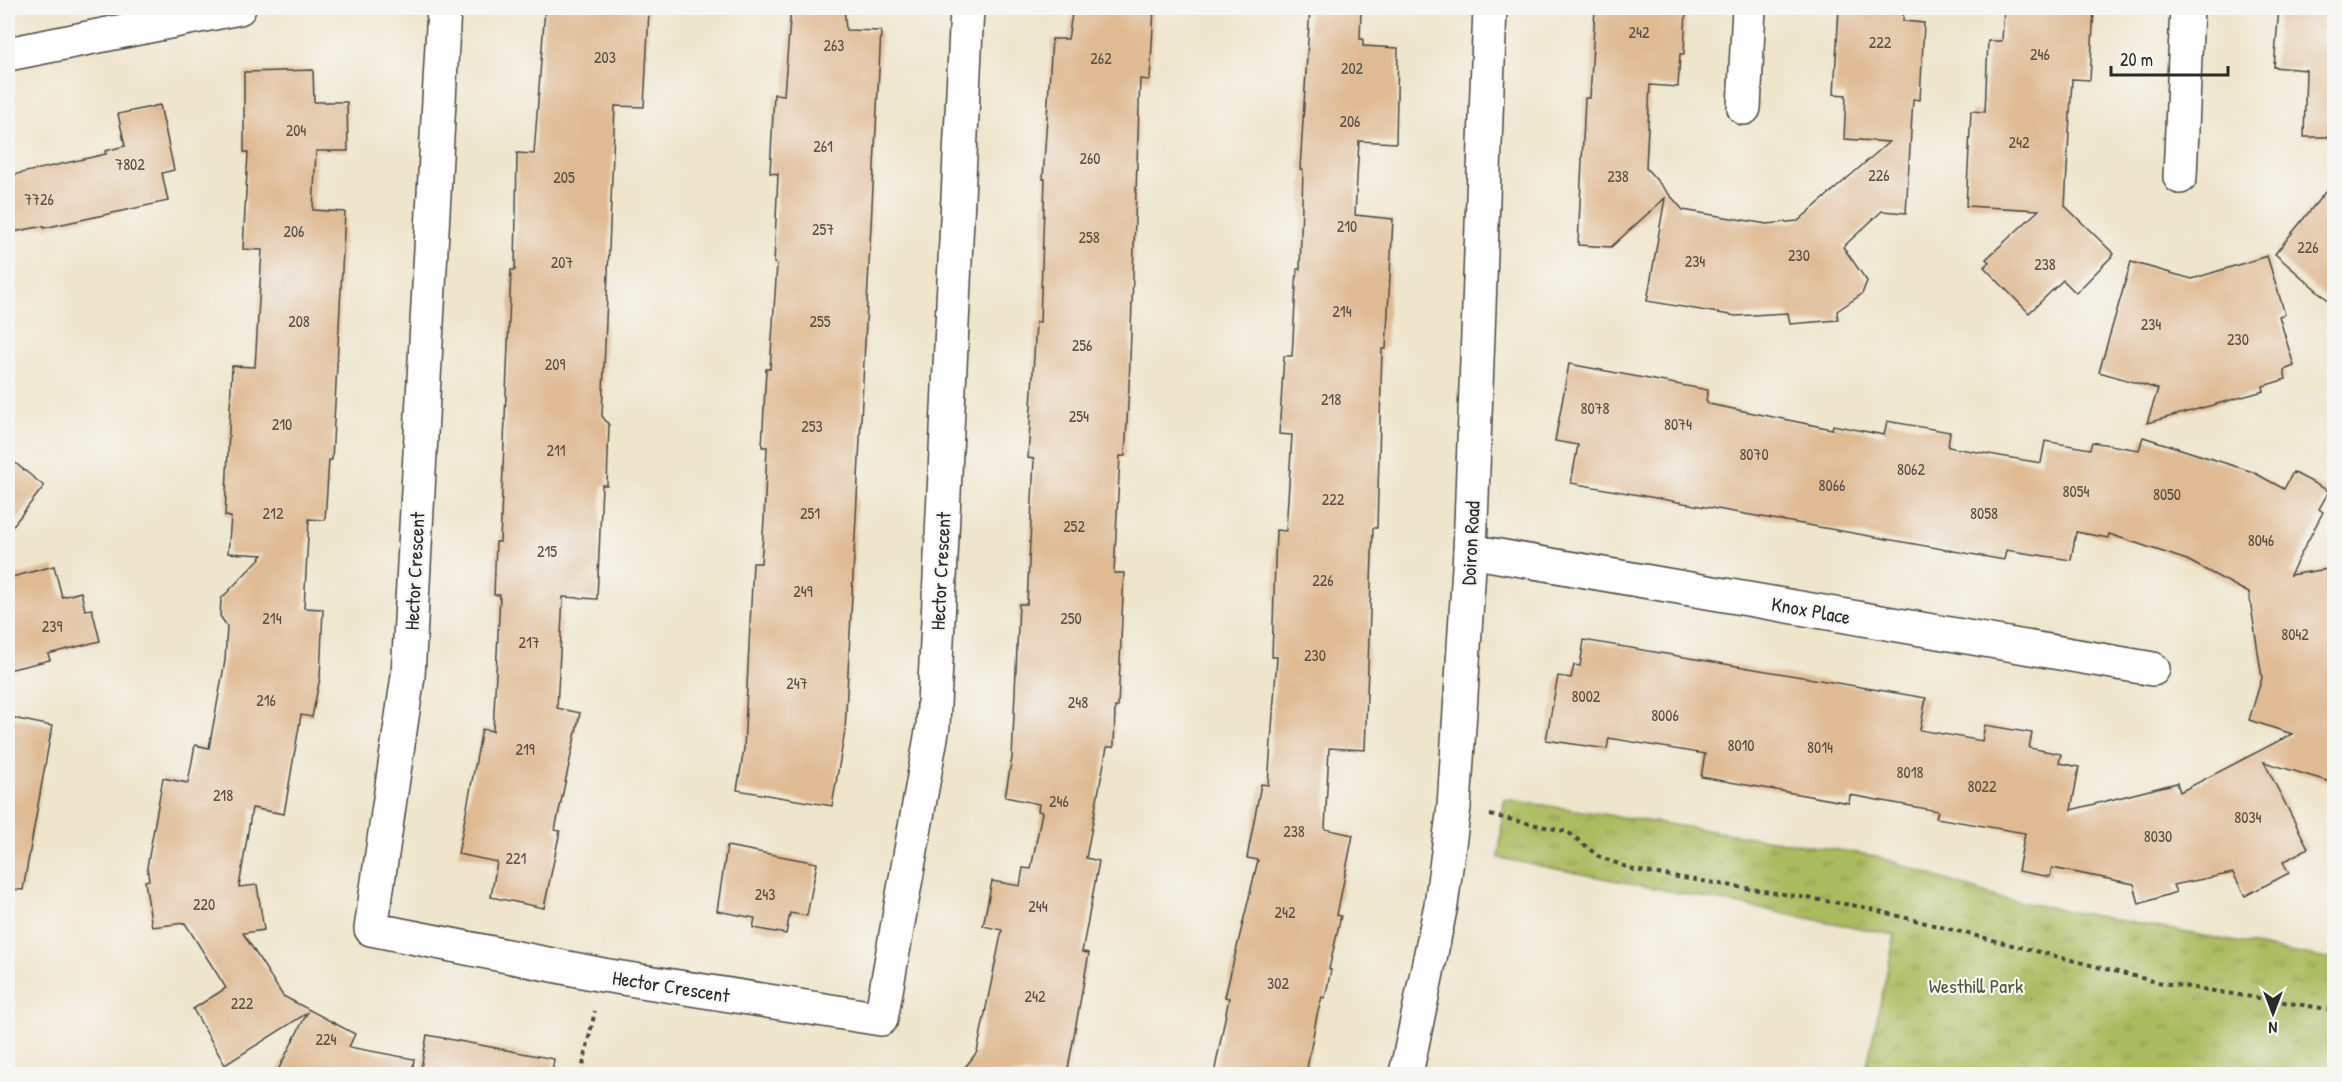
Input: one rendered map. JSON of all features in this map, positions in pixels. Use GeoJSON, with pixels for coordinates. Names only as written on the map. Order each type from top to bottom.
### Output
{"type":"FeatureCollection","features":[{"type":"Feature","properties":{"kind":"street"},"geometry":{"type":"LineString","coordinates":[[8,54],[239,8]]}},
{"type":"Feature","properties":{"kind":"street","name":"Hector Crescent"},"geometry":{"type":"LineString","coordinates":[[444,8],[408,676],[371,929],[603,975],[881,1019],[933,726],[967,8]]}},
{"type":"Feature","properties":{"kind":"street","name":"Doiron Road"},"geometry":{"type":"LineString","coordinates":[[1406,1074],[1441,905],[1454,807],[1470,551],[1490,8]]}},
{"type":"Feature","properties":{"kind":"street"},"geometry":{"type":"LineString","coordinates":[[1744,108],[1749,8]]}},
{"type":"Feature","properties":{"kind":"street"},"geometry":{"type":"LineString","coordinates":[[2180,177],[2187,8]]}},
{"type":"Feature","properties":{"kind":"street","name":"Knox Place"},"geometry":{"type":"LineString","coordinates":[[1470,551],[2153,669]]}},
{"type":"Feature","properties":{"kind":"path"},"geometry":{"type":"LineString","coordinates":[[1454,807],[1568,832],[1598,856],[1634,870],[1863,908],[2157,982],[2334,1010]]}},
{"type":"Feature","properties":{"kind":"path"},"geometry":{"type":"LineString","coordinates":[[581,1074],[603,975]]}},
{"type":"Feature","properties":{"kind":"green space","name":"Westhill Park"},"geometry":{"type":"Polygon","coordinates":[[[1504,799],[1876,856],[1999,898],[2334,960],[2334,1074],[1865,1074],[1895,935],[1499,858],[1504,799]]]}},
{"type":"Feature","properties":{"kind":"building"},"geometry":{"type":"Polygon","coordinates":[[[545,8],[629,8],[629,10],[649,11],[644,107],[615,106],[602,416],[609,425],[607,485],[602,485],[597,599],[563,597],[557,708],[580,713],[555,830],[560,831],[544,908],[491,897],[497,862],[458,854],[482,729],[493,731],[500,595],[494,595],[496,542],[500,542],[511,270],[515,270],[517,153],[534,154],[545,8]]]}},
{"type":"Feature","properties":{"kind":"building"},"geometry":{"type":"Polygon","coordinates":[[[791,8],[844,8],[846,30],[881,31],[845,731],[832,806],[737,790],[744,749],[753,563],[761,563],[764,520],[767,447],[762,447],[766,369],[770,369],[777,264],[774,263],[778,174],[770,173],[774,94],[784,95],[791,8]]]}},
{"type":"Feature","properties":{"kind":"building"},"geometry":{"type":"Polygon","coordinates":[[[1073,8],[1154,8],[1150,80],[1140,79],[1129,387],[1125,456],[1120,456],[1114,573],[1124,573],[1114,747],[1107,747],[1086,858],[1099,861],[1082,952],[1089,953],[1067,1074],[960,1074],[977,1052],[1002,930],[983,926],[992,881],[1020,886],[1023,868],[1031,869],[1042,812],[1038,811],[1039,804],[1005,797],[1012,758],[1019,604],[1027,604],[1034,459],[1028,458],[1036,322],[1040,322],[1045,179],[1043,179],[1052,39],[1068,39],[1073,8]]]}},
{"type":"Feature","properties":{"kind":"building"},"geometry":{"type":"Polygon","coordinates":[[[1310,8],[1361,11],[1360,39],[1363,39],[1363,46],[1398,48],[1396,143],[1359,141],[1355,215],[1393,219],[1386,349],[1382,349],[1377,528],[1373,528],[1365,750],[1329,748],[1325,829],[1353,835],[1337,915],[1341,916],[1329,969],[1331,970],[1325,998],[1322,997],[1317,1015],[1306,1074],[1214,1074],[1229,998],[1225,997],[1258,860],[1247,858],[1261,784],[1268,785],[1277,657],[1272,657],[1276,530],[1286,531],[1292,435],[1279,434],[1284,356],[1292,356],[1297,269],[1300,269],[1303,170],[1300,169],[1310,8]]]}},
{"type":"Feature","properties":{"kind":"building"},"geometry":{"type":"Polygon","coordinates":[[[1595,8],[1686,10],[1684,54],[1680,54],[1678,87],[1650,85],[1646,168],[1683,210],[1767,224],[1798,221],[1889,142],[1844,139],[1846,95],[1834,94],[1839,8],[1904,8],[1903,21],[1924,23],[1920,100],[1913,99],[1906,213],[1882,211],[1843,247],[1867,281],[1862,294],[1837,311],[1838,320],[1790,324],[1788,313],[1736,316],[1647,301],[1665,198],[1611,247],[1578,245],[1585,98],[1590,98],[1595,8]]]}},
{"type":"Feature","properties":{"kind":"building"},"geometry":{"type":"Polygon","coordinates":[[[2004,8],[2094,8],[2090,80],[2072,79],[2065,206],[2114,254],[2076,293],[2063,280],[2029,313],[1984,267],[1989,262],[1986,259],[2039,210],[1966,206],[1971,111],[1985,112],[1988,41],[2002,41],[2004,8]]]}},
{"type":"Feature","properties":{"kind":"building"},"geometry":{"type":"Polygon","coordinates":[[[2279,8],[2334,8],[2334,137],[2304,137],[2306,70],[2274,67],[2279,8]]]}},
{"type":"Feature","properties":{"kind":"building"},"geometry":{"type":"Polygon","coordinates":[[[313,70],[314,102],[347,102],[348,151],[316,151],[313,210],[345,212],[332,460],[329,460],[325,520],[309,519],[304,608],[323,609],[320,678],[312,717],[301,715],[284,814],[252,808],[239,887],[257,885],[264,930],[243,933],[283,996],[355,1034],[349,1047],[414,1059],[412,1074],[276,1074],[307,1013],[225,1065],[193,1009],[226,988],[185,923],[152,927],[145,881],[149,880],[147,867],[163,778],[188,783],[195,745],[209,748],[225,661],[227,626],[220,616],[221,599],[263,555],[228,553],[231,517],[225,516],[232,366],[255,367],[262,250],[243,249],[248,152],[244,152],[244,72],[313,70]]]}},
{"type":"Feature","properties":{"kind":"building"},"geometry":{"type":"Polygon","coordinates":[[[160,105],[174,170],[162,173],[168,201],[44,228],[44,226],[8,233],[8,176],[106,154],[105,151],[125,146],[118,114],[160,105]]]}},
{"type":"Feature","properties":{"kind":"building"},"geometry":{"type":"Polygon","coordinates":[[[2334,181],[2334,305],[2275,254],[2334,181]]]}},
{"type":"Feature","properties":{"kind":"building"},"geometry":{"type":"Polygon","coordinates":[[[2267,256],[2285,314],[2279,316],[2294,366],[2284,370],[2286,379],[2263,386],[2264,391],[2147,423],[2158,389],[2099,372],[2131,262],[2192,279],[2267,256]]]}},
{"type":"Feature","properties":{"kind":"building"},"geometry":{"type":"Polygon","coordinates":[[[1569,364],[1708,390],[1706,400],[1709,404],[1832,429],[1833,425],[1884,435],[1887,421],[1950,432],[1948,447],[2041,463],[2045,441],[2090,449],[2092,442],[2139,450],[2143,437],[2253,472],[2284,489],[2293,472],[2329,491],[2319,509],[2323,512],[2290,575],[2334,568],[2334,783],[2264,762],[2308,848],[2283,862],[2289,873],[2245,896],[2233,873],[2173,885],[2176,892],[2139,904],[2134,884],[2052,868],[2050,877],[2018,871],[2025,833],[1936,818],[1938,811],[1850,795],[1849,803],[1701,777],[1705,754],[1609,738],[1607,749],[1546,740],[1558,676],[1571,678],[1574,665],[1580,666],[1584,640],[1926,698],[1920,730],[1982,741],[1985,725],[2032,733],[2029,748],[2061,754],[2059,763],[2079,767],[2071,810],[2177,783],[2180,792],[2292,734],[2249,720],[2262,678],[2249,593],[2187,560],[2109,534],[2108,538],[2076,532],[2071,560],[2006,550],[2004,560],[1571,483],[1578,445],[1555,441],[1569,364]]]}},
{"type":"Feature","properties":{"kind":"building"},"geometry":{"type":"Polygon","coordinates":[[[8,457],[44,486],[8,532],[8,457]]]}},
{"type":"Feature","properties":{"kind":"building"},"geometry":{"type":"Polygon","coordinates":[[[54,566],[62,597],[81,592],[85,610],[92,609],[100,641],[48,654],[50,660],[8,670],[8,578],[54,566]]]}},
{"type":"Feature","properties":{"kind":"building"},"geometry":{"type":"Polygon","coordinates":[[[8,717],[52,726],[23,890],[8,889],[8,717]]]}},
{"type":"Feature","properties":{"kind":"building"},"geometry":{"type":"Polygon","coordinates":[[[727,846],[817,863],[807,916],[790,913],[786,934],[753,928],[755,918],[717,911],[727,846]]]}},
{"type":"Feature","properties":{"kind":"building"},"geometry":{"type":"Polygon","coordinates":[[[427,1035],[554,1059],[552,1074],[420,1074],[427,1035]]]}}]}
